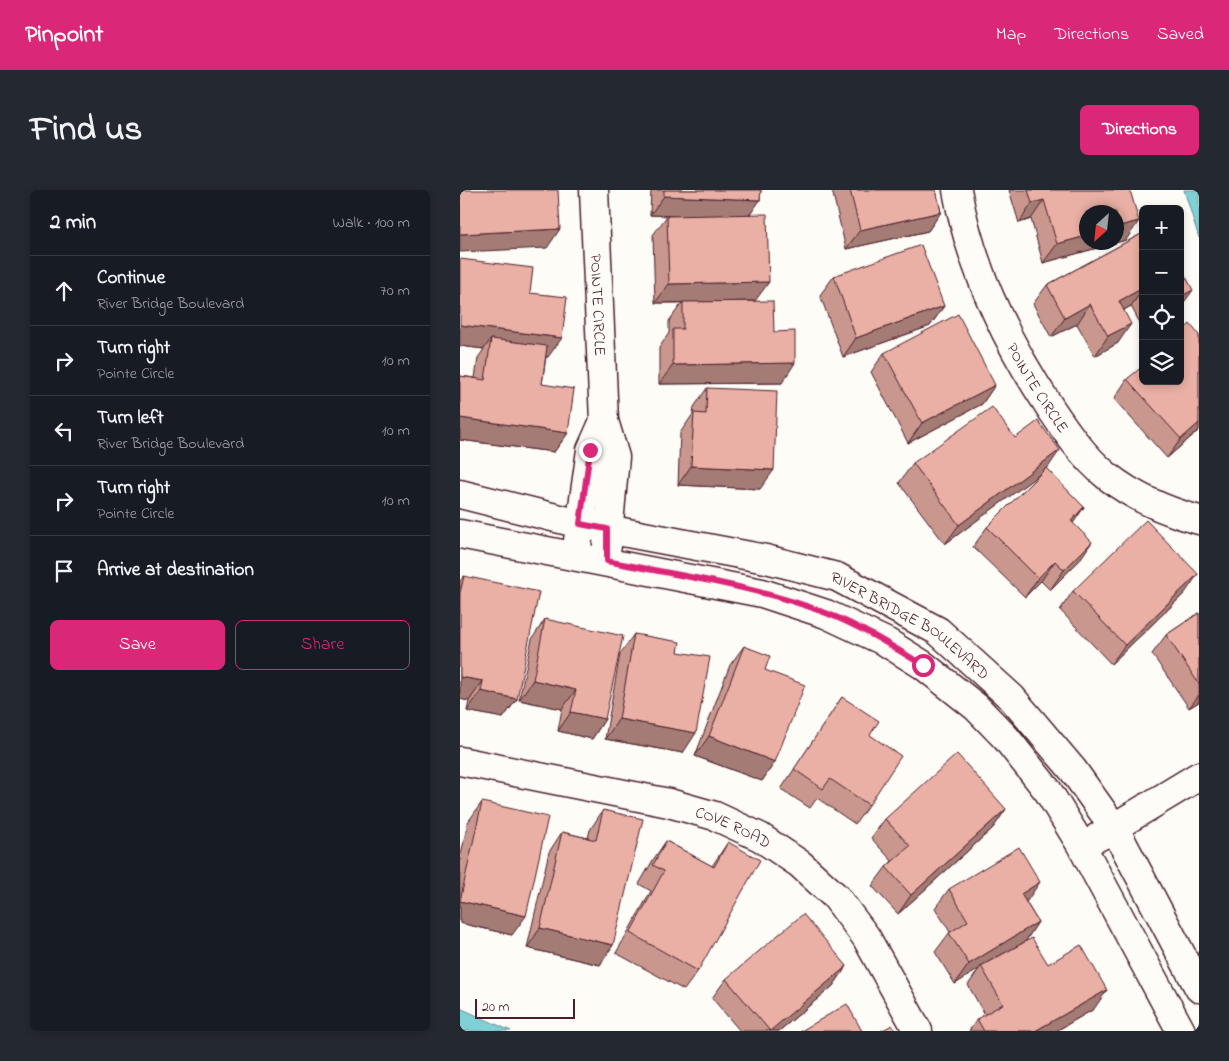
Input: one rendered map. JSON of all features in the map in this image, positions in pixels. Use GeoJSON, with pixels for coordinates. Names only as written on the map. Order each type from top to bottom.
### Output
{"type":"FeatureCollection","features":[{"type":"Feature","properties":{"kind":"street","name":"POINTE CIRCLE"},"geometry":{"type":"LineString","coordinates":[[594,190],[604,421],[615,457],[607,529],[607,561]]}},
{"type":"Feature","properties":{"kind":"street","name":"POINTE CIRCLE"},"geometry":{"type":"LineString","coordinates":[[957,190],[982,280],[992,303],[1026,372],[1070,437],[1093,463],[1126,490],[1172,513],[1199,520]]}},
{"type":"Feature","properties":{"kind":"street","name":"POINTE CIRCLE"},"geometry":{"type":"LineString","coordinates":[[577,558],[590,450],[604,421]]}},
{"type":"Feature","properties":{"kind":"street","name":"RIVER BRIDGE BOULEVARD"},"geometry":{"type":"LineString","coordinates":[[460,494],[580,524],[766,559],[837,577],[938,631],[1012,698],[1073,770],[1114,829],[1199,988]]}},
{"type":"Feature","properties":{"kind":"street","name":"RIVER BRIDGE BOULEVARD"},"geometry":{"type":"LineString","coordinates":[[460,534],[577,558],[607,561],[762,593],[826,614],[886,642],[931,671],[976,707],[1006,738],[1048,791],[1081,845],[1181,1031]]}},
{"type":"Feature","properties":{"kind":"street","name":"COVE ROAD"},"geometry":{"type":"LineString","coordinates":[[460,761],[669,803],[715,816],[760,837],[800,864],[836,898],[866,937],[918,1031]]}},
{"type":"Feature","properties":{"kind":"street"},"geometry":{"type":"LineString","coordinates":[[1081,845],[1114,829],[1199,776]]}},
{"type":"Feature","properties":{"kind":"water"},"geometry":{"type":"Polygon","coordinates":[[[1184,190],[1199,190],[1199,238],[1184,190]]]}},
{"type":"Feature","properties":{"kind":"water"},"geometry":{"type":"Polygon","coordinates":[[[460,1008],[511,1031],[460,1031],[460,1008]]]}},
{"type":"Feature","properties":{"kind":"building"},"geometry":{"type":"Polygon","coordinates":[[[460,190],[558,190],[560,229],[460,234],[460,190]]]}},
{"type":"Feature","properties":{"kind":"building"},"geometry":{"type":"Polygon","coordinates":[[[664,190],[761,190],[760,200],[664,196],[664,190]]]}},
{"type":"Feature","properties":{"kind":"building"},"geometry":{"type":"Polygon","coordinates":[[[850,190],[936,190],[941,212],[860,230],[850,190]]]}},
{"type":"Feature","properties":{"kind":"building"},"geometry":{"type":"Polygon","coordinates":[[[1028,190],[1130,190],[1139,221],[1124,225],[1124,205],[1079,205],[1079,238],[1057,244],[1044,200],[1032,203],[1028,190]]]}},
{"type":"Feature","properties":{"kind":"building"},"geometry":{"type":"Polygon","coordinates":[[[767,214],[769,282],[669,284],[667,216],[767,214]]]}},
{"type":"Feature","properties":{"kind":"building"},"geometry":{"type":"Polygon","coordinates":[[[1139,235],[1139,290],[1119,301],[1131,324],[1108,336],[1090,304],[1065,318],[1047,285],[1112,250],[1124,250],[1124,243],[1139,235]]]}},
{"type":"Feature","properties":{"kind":"building"},"geometry":{"type":"Polygon","coordinates":[[[921,245],[944,306],[856,338],[834,276],[921,245]]]}},
{"type":"Feature","properties":{"kind":"building"},"geometry":{"type":"Polygon","coordinates":[[[460,259],[533,268],[530,293],[567,297],[562,338],[460,325],[460,259]]]}},
{"type":"Feature","properties":{"kind":"building"},"geometry":{"type":"Polygon","coordinates":[[[1184,273],[1193,290],[1184,295],[1184,273]]]}},
{"type":"Feature","properties":{"kind":"building"},"geometry":{"type":"Polygon","coordinates":[[[773,301],[774,332],[795,331],[795,363],[673,365],[673,329],[683,329],[683,302],[773,301]]]}},
{"type":"Feature","properties":{"kind":"building"},"geometry":{"type":"Polygon","coordinates":[[[958,314],[995,385],[922,423],[884,353],[958,314]]]}},
{"type":"Feature","properties":{"kind":"building"},"geometry":{"type":"Polygon","coordinates":[[[1190,324],[1199,335],[1199,423],[1181,439],[1127,379],[1139,369],[1139,385],[1184,385],[1184,329],[1190,324]]]}},
{"type":"Feature","properties":{"kind":"building"},"geometry":{"type":"Polygon","coordinates":[[[491,339],[547,346],[542,384],[574,389],[568,433],[460,418],[460,376],[485,380],[491,339]]]}},
{"type":"Feature","properties":{"kind":"building"},"geometry":{"type":"Polygon","coordinates":[[[707,388],[777,391],[774,470],[691,466],[694,413],[706,414],[707,388]]]}},
{"type":"Feature","properties":{"kind":"building"},"geometry":{"type":"Polygon","coordinates":[[[992,407],[1015,438],[1038,421],[1060,450],[959,525],[913,463],[992,407]]]}},
{"type":"Feature","properties":{"kind":"building"},"geometry":{"type":"Polygon","coordinates":[[[1046,468],[1084,507],[1071,521],[1092,542],[1064,570],[1055,561],[1038,578],[987,527],[1046,468]]]}},
{"type":"Feature","properties":{"kind":"building"},"geometry":{"type":"Polygon","coordinates":[[[1146,520],[1198,574],[1125,645],[1073,591],[1146,520]]]}},
{"type":"Feature","properties":{"kind":"building"},"geometry":{"type":"Polygon","coordinates":[[[464,576],[539,592],[517,699],[481,691],[483,681],[460,677],[460,593],[464,576]]]}},
{"type":"Feature","properties":{"kind":"building"},"geometry":{"type":"Polygon","coordinates":[[[1199,613],[1199,684],[1166,635],[1199,613]]]}},
{"type":"Feature","properties":{"kind":"building"},"geometry":{"type":"Polygon","coordinates":[[[545,619],[623,636],[605,719],[571,712],[576,690],[533,680],[545,619]]]}},
{"type":"Feature","properties":{"kind":"building"},"geometry":{"type":"Polygon","coordinates":[[[634,634],[680,642],[678,652],[710,657],[696,733],[619,719],[634,634]]]}},
{"type":"Feature","properties":{"kind":"building"},"geometry":{"type":"Polygon","coordinates":[[[744,646],[770,656],[765,670],[805,685],[775,762],[709,736],[744,646]]]}},
{"type":"Feature","properties":{"kind":"building"},"geometry":{"type":"Polygon","coordinates":[[[842,697],[879,721],[870,735],[901,756],[869,805],[830,779],[823,789],[794,769],[842,697]]]}},
{"type":"Feature","properties":{"kind":"building"},"geometry":{"type":"Polygon","coordinates":[[[957,754],[1006,809],[911,895],[886,867],[910,846],[885,819],[957,754]]]}},
{"type":"Feature","properties":{"kind":"building"},"geometry":{"type":"Polygon","coordinates":[[[482,802],[548,817],[526,916],[460,901],[482,802]]]}},
{"type":"Feature","properties":{"kind":"building"},"geometry":{"type":"Polygon","coordinates":[[[603,810],[643,819],[613,945],[540,928],[562,832],[596,840],[603,810]]]}},
{"type":"Feature","properties":{"kind":"building"},"geometry":{"type":"Polygon","coordinates":[[[666,841],[714,867],[728,842],[760,860],[698,971],[630,933],[664,871],[653,865],[666,841]]]}},
{"type":"Feature","properties":{"kind":"building"},"geometry":{"type":"Polygon","coordinates":[[[1019,847],[1040,882],[1021,894],[1038,922],[969,964],[949,933],[968,921],[949,889],[1019,847]]]}},
{"type":"Feature","properties":{"kind":"building"},"geometry":{"type":"Polygon","coordinates":[[[803,914],[847,966],[770,1031],[726,979],[803,914]]]}},
{"type":"Feature","properties":{"kind":"building"},"geometry":{"type":"Polygon","coordinates":[[[1032,938],[1048,964],[1081,945],[1107,990],[1035,1031],[984,1031],[977,1019],[1003,1004],[981,966],[1032,938]]]}},
{"type":"Feature","properties":{"kind":"building"},"geometry":{"type":"Polygon","coordinates":[[[847,1004],[862,1031],[801,1031],[847,1004]]]}},
{"type":"Feature","properties":{"kind":"building"},"geometry":{"type":"Polygon","coordinates":[[[892,1025],[895,1031],[881,1031],[892,1025]]]}},
{"type":"Feature","properties":{"kind":"route"},"geometry":{"type":"LineString","coordinates":[[590,450],[580,524],[607,529],[607,561],[762,593],[826,614],[886,642],[923,665]]}}]}
